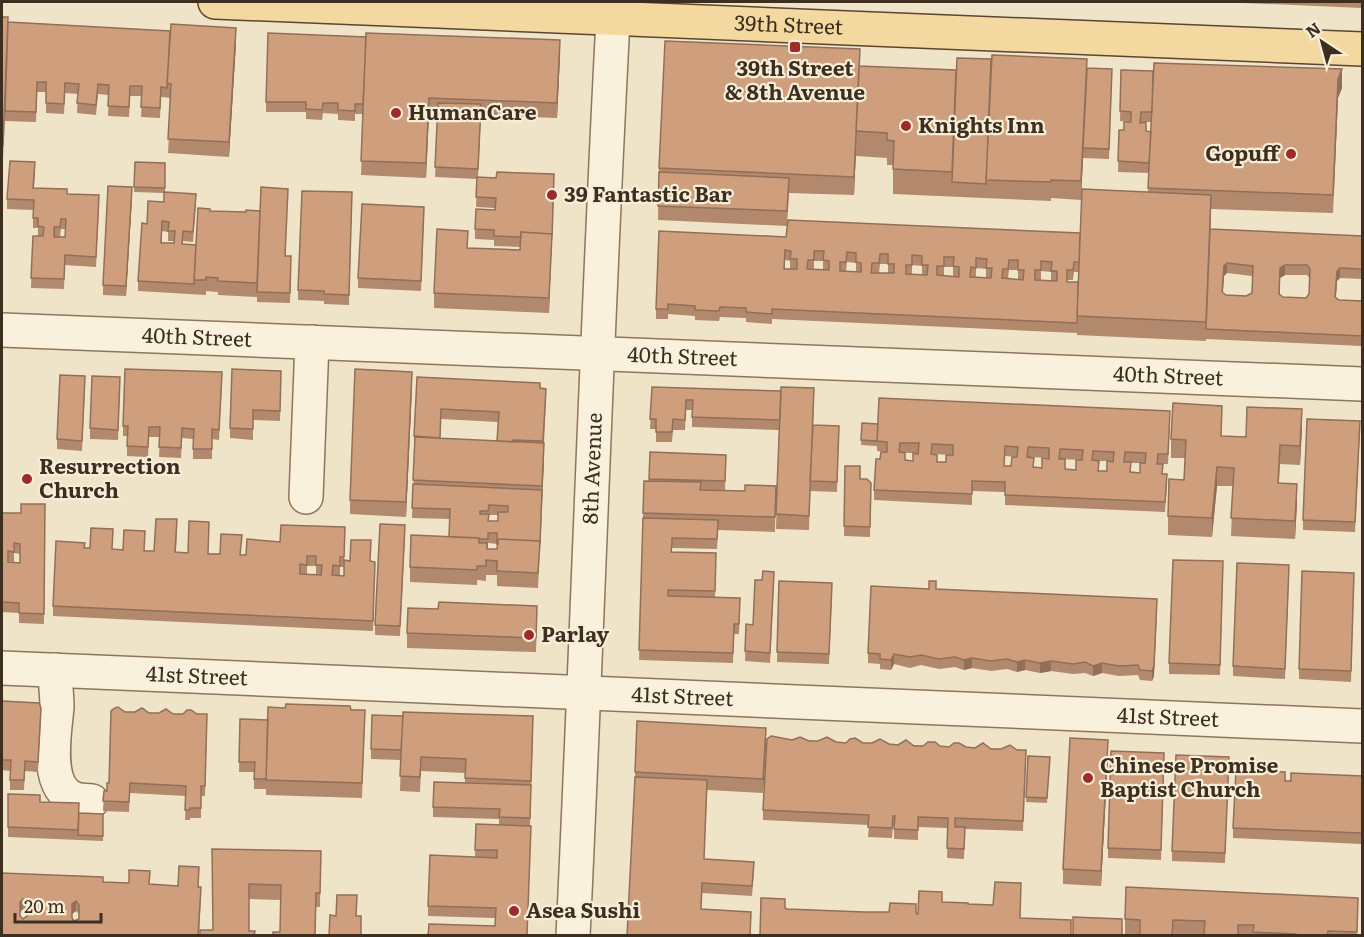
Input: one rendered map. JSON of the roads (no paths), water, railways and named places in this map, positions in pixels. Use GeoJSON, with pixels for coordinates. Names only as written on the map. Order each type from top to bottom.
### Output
{"type":"FeatureCollection","features":[{"type":"Feature","properties":{"kind":"main road","name":"39th Street"},"geometry":{"type":"LineString","coordinates":[[215,2],[614,10],[1362,48]]}},
{"type":"Feature","properties":{"kind":"street","name":"8th Avenue"},"geometry":{"type":"LineString","coordinates":[[573,936],[614,10]]}},
{"type":"Feature","properties":{"kind":"street","name":"40th Street"},"geometry":{"type":"LineString","coordinates":[[2,330],[1362,384]]}},
{"type":"Feature","properties":{"kind":"street"},"geometry":{"type":"LineString","coordinates":[[306,497],[312,342]]}},
{"type":"Feature","properties":{"kind":"street","name":"41st Street"},"geometry":{"type":"LineString","coordinates":[[2,668],[1362,726]]}},
{"type":"Feature","properties":{"kind":"street"},"geometry":{"type":"LineString","coordinates":[[55,670],[57,705],[53,750],[54,774],[62,788],[72,798],[92,801]]}},
{"type":"Feature","properties":{"kind":"place","name":"39th Street & 8th Avenue"},"geometry":{"type":"Point","coordinates":[795,47]}},
{"type":"Feature","properties":{"kind":"place","name":"HumanCare"},"geometry":{"type":"Point","coordinates":[396,113]}},
{"type":"Feature","properties":{"kind":"place","name":"Knights Inn"},"geometry":{"type":"Point","coordinates":[906,126]}},
{"type":"Feature","properties":{"kind":"place","name":"Gopuff"},"geometry":{"type":"Point","coordinates":[1291,154]}},
{"type":"Feature","properties":{"kind":"place","name":"39 Fantastic Bar"},"geometry":{"type":"Point","coordinates":[552,195]}},
{"type":"Feature","properties":{"kind":"place","name":"Resurrection Church"},"geometry":{"type":"Point","coordinates":[27,479]}},
{"type":"Feature","properties":{"kind":"place","name":"Parlay"},"geometry":{"type":"Point","coordinates":[529,635]}},
{"type":"Feature","properties":{"kind":"place","name":"Chinese Promise Baptist Church"},"geometry":{"type":"Point","coordinates":[1088,778]}},
{"type":"Feature","properties":{"kind":"place","name":"Asea Sushi"},"geometry":{"type":"Point","coordinates":[514,911]}}]}
